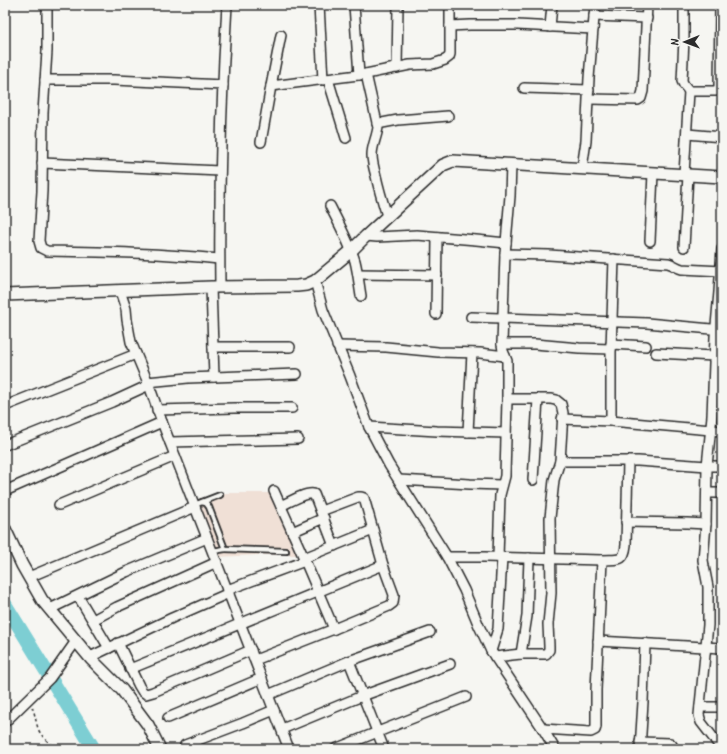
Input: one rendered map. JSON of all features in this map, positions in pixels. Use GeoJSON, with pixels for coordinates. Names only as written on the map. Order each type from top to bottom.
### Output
{"type":"FeatureCollection","features":[{"type":"Feature","properties":{"kind":"street"},"geometry":{"type":"LineString","coordinates":[[47,5],[47,51],[43,114],[39,241],[41,248],[47,251],[149,254],[220,259]]}},
{"type":"Feature","properties":{"kind":"street"},"geometry":{"type":"LineString","coordinates":[[214,377],[213,348],[215,287],[220,259],[220,170],[227,5]]}},
{"type":"Feature","properties":{"kind":"street"},"geometry":{"type":"LineString","coordinates":[[319,5],[325,79],[346,138]]}},
{"type":"Feature","properties":{"kind":"street"},"geometry":{"type":"LineString","coordinates":[[354,5],[362,75],[377,124],[377,134],[372,154],[373,162],[381,196],[388,216]]}},
{"type":"Feature","properties":{"kind":"street"},"geometry":{"type":"LineString","coordinates":[[397,68],[398,5]]}},
{"type":"Feature","properties":{"kind":"street"},"geometry":{"type":"LineString","coordinates":[[271,86],[362,75],[410,65],[433,64],[448,59],[450,54],[450,5]]}},
{"type":"Feature","properties":{"kind":"street"},"geometry":{"type":"LineString","coordinates":[[550,27],[552,5]]}},
{"type":"Feature","properties":{"kind":"street"},"geometry":{"type":"LineString","coordinates":[[582,168],[586,141],[595,5]]}},
{"type":"Feature","properties":{"kind":"street"},"geometry":{"type":"LineString","coordinates":[[524,88],[638,100],[642,98],[647,5]]}},
{"type":"Feature","properties":{"kind":"street"},"geometry":{"type":"LineString","coordinates":[[684,5],[682,81],[689,91],[684,247]]}},
{"type":"Feature","properties":{"kind":"street"},"geometry":{"type":"LineString","coordinates":[[689,91],[716,91],[718,89],[720,5]]}},
{"type":"Feature","properties":{"kind":"street"},"geometry":{"type":"LineString","coordinates":[[594,16],[647,18]]}},
{"type":"Feature","properties":{"kind":"street"},"geometry":{"type":"LineString","coordinates":[[450,26],[518,25],[593,29]]}},
{"type":"Feature","properties":{"kind":"street"},"geometry":{"type":"LineString","coordinates":[[260,142],[281,36]]}},
{"type":"Feature","properties":{"kind":"street"},"geometry":{"type":"LineString","coordinates":[[45,80],[114,80],[223,85]]}},
{"type":"Feature","properties":{"kind":"street"},"geometry":{"type":"LineString","coordinates":[[377,124],[448,116]]}},
{"type":"Feature","properties":{"kind":"street"},"geometry":{"type":"LineString","coordinates":[[687,134],[722,137]]}},
{"type":"Feature","properties":{"kind":"street"},"geometry":{"type":"LineString","coordinates":[[5,295],[306,285],[316,281],[351,251],[443,165],[459,161],[722,177]]}},
{"type":"Feature","properties":{"kind":"street"},"geometry":{"type":"LineString","coordinates":[[42,164],[220,170]]}},
{"type":"Feature","properties":{"kind":"street"},"geometry":{"type":"LineString","coordinates":[[493,654],[498,629],[500,495],[505,476],[507,361],[502,344],[505,254],[511,164]]}},
{"type":"Feature","properties":{"kind":"street"},"geometry":{"type":"LineString","coordinates":[[650,242],[653,173]]}},
{"type":"Feature","properties":{"kind":"street"},"geometry":{"type":"LineString","coordinates":[[330,206],[351,251],[358,274],[360,296]]}},
{"type":"Feature","properties":{"kind":"street"},"geometry":{"type":"LineString","coordinates":[[366,236],[417,235],[506,243]]}},
{"type":"Feature","properties":{"kind":"street"},"geometry":{"type":"LineString","coordinates":[[436,314],[437,237]]}},
{"type":"Feature","properties":{"kind":"street"},"geometry":{"type":"LineString","coordinates":[[721,748],[701,722],[699,715],[708,626],[708,587],[703,560],[706,524],[707,466],[718,369],[714,356],[719,330],[722,249]]}},
{"type":"Feature","properties":{"kind":"street"},"geometry":{"type":"LineString","coordinates":[[505,254],[671,263],[682,269],[721,271]]}},
{"type":"Feature","properties":{"kind":"street"},"geometry":{"type":"LineString","coordinates":[[611,421],[611,347],[614,259]]}},
{"type":"Feature","properties":{"kind":"street"},"geometry":{"type":"LineString","coordinates":[[358,274],[437,275]]}},
{"type":"Feature","properties":{"kind":"street"},"geometry":{"type":"LineString","coordinates":[[316,281],[323,310],[369,427],[389,465],[447,557],[464,590],[478,626],[493,654],[543,728],[555,749]]}},
{"type":"Feature","properties":{"kind":"street"},"geometry":{"type":"LineString","coordinates":[[120,291],[126,309],[126,320],[131,342],[175,456],[197,505],[207,538],[282,730],[287,748]]}},
{"type":"Feature","properties":{"kind":"street"},"geometry":{"type":"LineString","coordinates":[[471,317],[652,324],[719,330]]}},
{"type":"Feature","properties":{"kind":"street"},"geometry":{"type":"LineString","coordinates":[[502,344],[536,344],[578,348],[646,346]]}},
{"type":"Feature","properties":{"kind":"street"},"geometry":{"type":"LineString","coordinates":[[337,346],[386,347],[505,356]]}},
{"type":"Feature","properties":{"kind":"street"},"geometry":{"type":"LineString","coordinates":[[213,348],[290,347]]}},
{"type":"Feature","properties":{"kind":"street"},"geometry":{"type":"LineString","coordinates":[[468,432],[472,353]]}},
{"type":"Feature","properties":{"kind":"street"},"geometry":{"type":"LineString","coordinates":[[656,353],[714,356]]}},
{"type":"Feature","properties":{"kind":"street"},"geometry":{"type":"LineString","coordinates":[[5,406],[136,354]]}},
{"type":"Feature","properties":{"kind":"street"},"geometry":{"type":"LineString","coordinates":[[5,445],[112,402],[148,384],[188,378],[296,374]]}},
{"type":"Feature","properties":{"kind":"street"},"geometry":{"type":"LineString","coordinates":[[493,654],[546,654],[549,650],[548,624],[551,593],[551,506],[554,480],[560,461],[562,407],[560,402],[551,399],[507,399]]}},
{"type":"Feature","properties":{"kind":"street"},"geometry":{"type":"LineString","coordinates":[[533,480],[538,399]]}},
{"type":"Feature","properties":{"kind":"street"},"geometry":{"type":"LineString","coordinates":[[157,410],[292,408]]}},
{"type":"Feature","properties":{"kind":"street"},"geometry":{"type":"LineString","coordinates":[[562,419],[611,421],[722,431]]}},
{"type":"Feature","properties":{"kind":"street"},"geometry":{"type":"LineString","coordinates":[[5,491],[162,422]]}},
{"type":"Feature","properties":{"kind":"street"},"geometry":{"type":"LineString","coordinates":[[369,427],[506,433]]}},
{"type":"Feature","properties":{"kind":"street"},"geometry":{"type":"LineString","coordinates":[[170,442],[298,439]]}},
{"type":"Feature","properties":{"kind":"street"},"geometry":{"type":"LineString","coordinates":[[59,506],[175,456]]}},
{"type":"Feature","properties":{"kind":"street"},"geometry":{"type":"LineString","coordinates":[[560,461],[638,461],[722,466]]}},
{"type":"Feature","properties":{"kind":"street"},"geometry":{"type":"LineString","coordinates":[[447,557],[602,560],[622,558],[626,545],[628,461]]}},
{"type":"Feature","properties":{"kind":"street"},"geometry":{"type":"LineString","coordinates":[[399,480],[502,485]]}},
{"type":"Feature","properties":{"kind":"street"},"geometry":{"type":"LineString","coordinates":[[274,491],[305,559],[334,629]]}},
{"type":"Feature","properties":{"kind":"street"},"geometry":{"type":"LineString","coordinates":[[281,506],[313,493],[316,496],[334,546]]}},
{"type":"Feature","properties":{"kind":"street"},"geometry":{"type":"LineString","coordinates":[[707,493],[722,493]]}},
{"type":"Feature","properties":{"kind":"street"},"geometry":{"type":"LineString","coordinates":[[255,660],[334,629],[393,603],[394,595],[383,565],[365,500],[363,498],[358,497],[323,514],[292,532]]}},
{"type":"Feature","properties":{"kind":"street"},"geometry":{"type":"LineString","coordinates":[[29,576],[197,505]]}},
{"type":"Feature","properties":{"kind":"street"},"geometry":{"type":"LineString","coordinates":[[626,522],[706,524]]}},
{"type":"Feature","properties":{"kind":"street"},"geometry":{"type":"LineString","coordinates":[[5,530],[42,600],[90,657],[122,690],[148,725],[160,749]]}},
{"type":"Feature","properties":{"kind":"street"},"geometry":{"type":"LineString","coordinates":[[90,657],[228,591],[373,530]]}},
{"type":"Feature","properties":{"kind":"street"},"geometry":{"type":"LineString","coordinates":[[50,609],[126,572],[207,538]]}},
{"type":"Feature","properties":{"kind":"street"},"geometry":{"type":"LineString","coordinates":[[521,654],[527,616],[529,558]]}},
{"type":"Feature","properties":{"kind":"street"},"geometry":{"type":"LineString","coordinates":[[543,728],[583,732],[591,732],[595,730],[597,723],[596,690],[602,560]]}},
{"type":"Feature","properties":{"kind":"street"},"geometry":{"type":"LineString","coordinates":[[92,620],[117,607],[217,562]]}},
{"type":"Feature","properties":{"kind":"street"},"geometry":{"type":"LineString","coordinates":[[130,668],[383,565]]}},
{"type":"Feature","properties":{"kind":"street"},"geometry":{"type":"LineString","coordinates":[[78,596],[109,648]]}},
{"type":"Feature","properties":{"kind":"street"},"geometry":{"type":"LineString","coordinates":[[268,695],[349,661],[430,632]]}},
{"type":"Feature","properties":{"kind":"street"},"geometry":{"type":"LineString","coordinates":[[5,722],[50,678],[76,641]]}},
{"type":"Feature","properties":{"kind":"street"},"geometry":{"type":"LineString","coordinates":[[598,641],[722,648]]}},
{"type":"Feature","properties":{"kind":"street"},"geometry":{"type":"LineString","coordinates":[[645,643],[640,745],[670,743],[673,749]]}},
{"type":"Feature","properties":{"kind":"street"},"geometry":{"type":"LineString","coordinates":[[118,644],[142,692],[146,694],[251,650]]}},
{"type":"Feature","properties":{"kind":"street"},"geometry":{"type":"LineString","coordinates":[[349,661],[384,749]]}},
{"type":"Feature","properties":{"kind":"street"},"geometry":{"type":"LineString","coordinates":[[282,730],[362,696],[450,664]]}},
{"type":"Feature","properties":{"kind":"street"},"geometry":{"type":"LineString","coordinates":[[168,718],[262,678]]}},
{"type":"Feature","properties":{"kind":"street"},"geometry":{"type":"LineString","coordinates":[[335,749],[466,697]]}},
{"type":"Feature","properties":{"kind":"street"},"geometry":{"type":"LineString","coordinates":[[700,707],[722,707]]}},
{"type":"Feature","properties":{"kind":"street"},"geometry":{"type":"LineString","coordinates":[[185,745],[274,710]]}},
{"type":"Feature","properties":{"kind":"lane"},"geometry":{"type":"LineString","coordinates":[[197,505],[220,495]]}},
{"type":"Feature","properties":{"kind":"lane"},"geometry":{"type":"LineString","coordinates":[[197,505],[206,504],[209,507],[225,549]]}},
{"type":"Feature","properties":{"kind":"lane"},"geometry":{"type":"LineString","coordinates":[[213,551],[225,549],[286,551]]}},
{"type":"Feature","properties":{"kind":"path"},"geometry":{"type":"LineString","coordinates":[[26,701],[33,710],[41,736],[58,749]]}},
{"type":"Feature","properties":{"kind":"shaded area"},"geometry":{"type":"Polygon","coordinates":[[[217,493],[271,493],[299,555],[217,557],[195,500],[217,493]]]}},
{"type":"Feature","properties":{"kind":"waterway"},"geometry":{"type":"LineString","coordinates":[[5,604],[94,749]]}}]}
